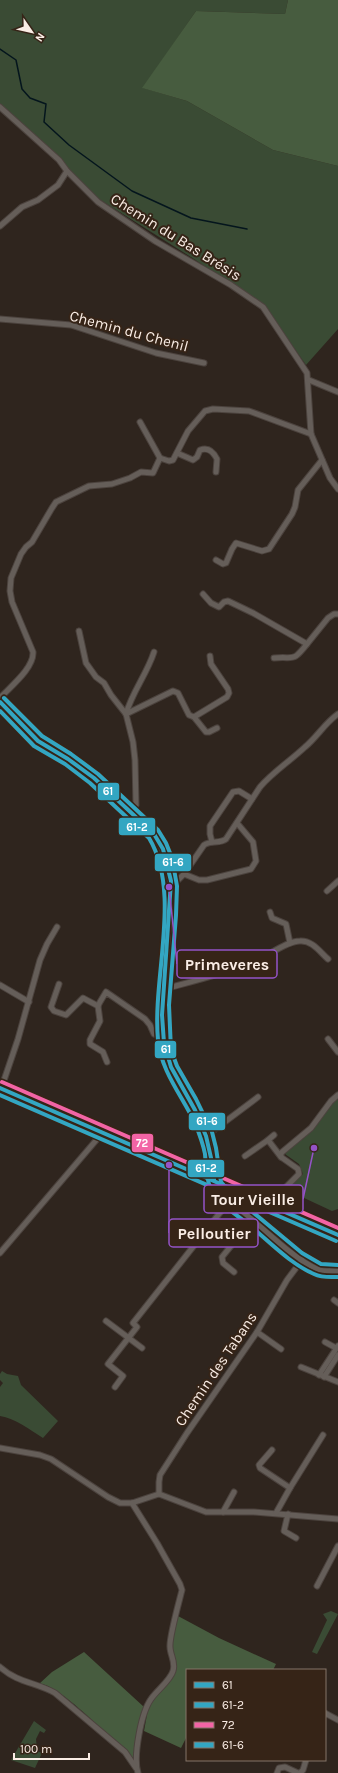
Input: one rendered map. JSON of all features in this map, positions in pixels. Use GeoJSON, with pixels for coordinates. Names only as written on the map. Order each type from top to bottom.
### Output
{"type":"FeatureCollection","features":[{"type":"Feature","properties":{"kind":"main road"},"geometry":{"type":"LineString","coordinates":[[1,1090],[104,1131],[184,1168],[337,1232]]}},
{"type":"Feature","properties":{"kind":"street","name":"Chemin du Bas Brésis"},"geometry":{"type":"LineString","coordinates":[[0,107],[58,160],[67,171],[106,208],[155,241],[231,285],[262,307],[307,372],[309,380],[311,434],[330,478],[338,489]]}},
{"type":"Feature","properties":{"kind":"street"},"geometry":{"type":"LineString","coordinates":[[0,226],[22,207],[38,200],[58,185],[67,171]]}},
{"type":"Feature","properties":{"kind":"street","name":"Chemin du Chenil"},"geometry":{"type":"LineString","coordinates":[[0,318],[71,325],[156,353],[204,363]]}},
{"type":"Feature","properties":{"kind":"street"},"geometry":{"type":"LineString","coordinates":[[309,380],[338,392]]}},
{"type":"Feature","properties":{"kind":"street"},"geometry":{"type":"LineString","coordinates":[[140,422],[160,458],[169,461],[173,460],[193,426],[205,411],[213,409],[249,411],[311,434]]}},
{"type":"Feature","properties":{"kind":"street"},"geometry":{"type":"LineString","coordinates":[[177,453],[193,460],[197,457],[200,450],[204,448],[210,450],[217,459],[216,472]]}},
{"type":"Feature","properties":{"kind":"street"},"geometry":{"type":"LineString","coordinates":[[160,458],[153,473],[141,472],[130,478],[112,484],[88,486],[56,502],[32,542],[21,554],[11,578],[10,591],[12,602],[33,652],[33,658],[28,668],[0,702],[38,741],[68,759],[94,778],[160,841],[172,887],[162,1015],[163,1038],[167,1058],[195,1110],[206,1136],[216,1187],[302,1260],[319,1270],[338,1272]]}},
{"type":"Feature","properties":{"kind":"street"},"geometry":{"type":"LineString","coordinates":[[216,560],[223,564],[226,563],[236,543],[262,551],[269,549],[292,514],[295,507],[298,490],[322,460]]}},
{"type":"Feature","properties":{"kind":"street"},"geometry":{"type":"LineString","coordinates":[[203,594],[215,606],[219,607],[224,602],[228,601],[252,612],[306,644]]}},
{"type":"Feature","properties":{"kind":"street"},"geometry":{"type":"LineString","coordinates":[[274,658],[291,659],[297,656],[328,618],[334,614],[338,614]]}},
{"type":"Feature","properties":{"kind":"street"},"geometry":{"type":"LineString","coordinates":[[79,631],[86,663],[96,677],[104,683],[111,695],[126,714],[133,742],[135,760],[136,805],[133,814]]}},
{"type":"Feature","properties":{"kind":"street"},"geometry":{"type":"LineString","coordinates":[[126,714],[135,691],[148,668],[154,652]]}},
{"type":"Feature","properties":{"kind":"street"},"geometry":{"type":"LineString","coordinates":[[194,717],[227,697],[229,693],[228,688],[211,664],[210,656]]}},
{"type":"Feature","properties":{"kind":"street"},"geometry":{"type":"LineString","coordinates":[[126,714],[173,691],[178,693],[189,715],[194,717],[206,732],[217,728]]}},
{"type":"Feature","properties":{"kind":"street"},"geometry":{"type":"LineString","coordinates":[[172,887],[184,874],[204,845],[212,842],[224,841],[226,839],[266,780],[304,748],[320,732],[327,722],[338,714]]}},
{"type":"Feature","properties":{"kind":"street"},"geometry":{"type":"LineString","coordinates":[[212,842],[210,826],[233,792],[239,791],[252,800]]}},
{"type":"Feature","properties":{"kind":"street"},"geometry":{"type":"LineString","coordinates":[[184,874],[200,880],[206,880],[251,869],[256,861],[253,842],[238,823]]}},
{"type":"Feature","properties":{"kind":"street"},"geometry":{"type":"LineString","coordinates":[[327,891],[338,881]]}},
{"type":"Feature","properties":{"kind":"street"},"geometry":{"type":"LineString","coordinates":[[270,912],[272,918],[286,924],[290,944]]}},
{"type":"Feature","properties":{"kind":"street"},"geometry":{"type":"LineString","coordinates":[[1,1090],[29,1002],[40,960],[57,927]]}},
{"type":"Feature","properties":{"kind":"street"},"geometry":{"type":"LineString","coordinates":[[164,989],[232,971],[290,944],[300,941],[309,942],[328,959]]}},
{"type":"Feature","properties":{"kind":"street"},"geometry":{"type":"LineString","coordinates":[[59,984],[51,1007],[54,1011],[66,1015],[83,998],[98,1006]]}},
{"type":"Feature","properties":{"kind":"street"},"geometry":{"type":"LineString","coordinates":[[0,985],[29,1002]]}},
{"type":"Feature","properties":{"kind":"street"},"geometry":{"type":"LineString","coordinates":[[108,1062],[103,1052],[90,1044],[90,1040],[100,1021],[98,1006],[106,992],[145,1019],[150,1025],[154,1034],[163,1038]]}},
{"type":"Feature","properties":{"kind":"street"},"geometry":{"type":"LineString","coordinates":[[328,1039],[338,1052]]}},
{"type":"Feature","properties":{"kind":"street"},"geometry":{"type":"LineString","coordinates":[[281,1157],[281,1153],[311,1128],[331,1101],[338,1095]]}},
{"type":"Feature","properties":{"kind":"street"},"geometry":{"type":"LineString","coordinates":[[206,1136],[258,1096]]}},
{"type":"Feature","properties":{"kind":"street"},"geometry":{"type":"LineString","coordinates":[[0,1254],[104,1131]]}},
{"type":"Feature","properties":{"kind":"street"},"geometry":{"type":"LineString","coordinates":[[245,1156],[274,1135]]}},
{"type":"Feature","properties":{"kind":"street"},"geometry":{"type":"LineString","coordinates":[[268,1140],[281,1157],[298,1169],[299,1174],[269,1204]]}},
{"type":"Feature","properties":{"kind":"street"},"geometry":{"type":"LineString","coordinates":[[115,1387],[123,1376],[108,1364],[137,1327],[133,1323],[230,1200]]}},
{"type":"Feature","properties":{"kind":"street"},"geometry":{"type":"LineString","coordinates":[[234,1272],[223,1264],[222,1257],[253,1219]]}},
{"type":"Feature","properties":{"kind":"street","name":"Chemin des Tabans"},"geometry":{"type":"LineString","coordinates":[[159,1494],[158,1482],[160,1476],[187,1433],[257,1332],[287,1280],[302,1260]]}},
{"type":"Feature","properties":{"kind":"street"},"geometry":{"type":"LineString","coordinates":[[106,1321],[142,1348]]}},
{"type":"Feature","properties":{"kind":"street"},"geometry":{"type":"LineString","coordinates":[[257,1332],[281,1349]]}},
{"type":"Feature","properties":{"kind":"street"},"geometry":{"type":"LineString","coordinates":[[321,1376],[337,1347],[325,1342]]}},
{"type":"Feature","properties":{"kind":"street"},"geometry":{"type":"LineString","coordinates":[[321,1376],[338,1355]]}},
{"type":"Feature","properties":{"kind":"street"},"geometry":{"type":"LineString","coordinates":[[301,1367],[338,1382]]}},
{"type":"Feature","properties":{"kind":"street"},"geometry":{"type":"LineString","coordinates":[[276,1513],[323,1435]]}},
{"type":"Feature","properties":{"kind":"street"},"geometry":{"type":"LineString","coordinates":[[0,1448],[40,1455],[51,1459],[114,1501],[132,1503],[159,1494],[206,1512],[276,1513],[338,1519]]}},
{"type":"Feature","properties":{"kind":"street"},"geometry":{"type":"LineString","coordinates":[[272,1450],[259,1465],[260,1468],[290,1488]]}},
{"type":"Feature","properties":{"kind":"street"},"geometry":{"type":"LineString","coordinates":[[223,1512],[234,1492]]}},
{"type":"Feature","properties":{"kind":"street"},"geometry":{"type":"LineString","coordinates":[[132,1503],[157,1543],[182,1590],[169,1646],[174,1665],[173,1672],[150,1700],[146,1709],[140,1731],[137,1770]]}},
{"type":"Feature","properties":{"kind":"street"},"geometry":{"type":"LineString","coordinates":[[288,1514],[284,1531],[296,1538]]}},
{"type":"Feature","properties":{"kind":"street"},"geometry":{"type":"LineString","coordinates":[[317,1586],[338,1546]]}},
{"type":"Feature","properties":{"kind":"street"},"geometry":{"type":"LineString","coordinates":[[0,1667],[10,1675],[24,1682],[43,1686],[55,1693],[125,1752],[137,1770]]}},
{"type":"Feature","properties":{"kind":"street"},"geometry":{"type":"LineString","coordinates":[[326,1714],[338,1720]]}},
{"type":"Feature","properties":{"kind":"street"},"geometry":{"type":"LineString","coordinates":[[277,1773],[279,1768],[285,1767],[299,1773],[303,1770],[306,1761]]}},
{"type":"Feature","properties":{"kind":"green space"},"geometry":{"type":"Polygon","coordinates":[[[0,0],[288,0],[285,14],[196,11],[143,88],[187,101],[273,150],[338,166],[338,329],[306,365],[266,308],[194,259],[99,199],[25,128],[0,108],[0,0]]]}},
{"type":"Feature","properties":{"kind":"green space"},"geometry":{"type":"Polygon","coordinates":[[[288,0],[338,0],[338,166],[273,150],[187,101],[142,88],[196,11],[285,14],[288,0]]]}},
{"type":"Feature","properties":{"kind":"green space"},"geometry":{"type":"Polygon","coordinates":[[[338,1097],[338,1209],[332,1211],[287,1190],[303,1174],[299,1164],[285,1154],[296,1142],[303,1139],[338,1097]]]}},
{"type":"Feature","properties":{"kind":"green space"},"geometry":{"type":"Polygon","coordinates":[[[2,1371],[7,1374],[18,1376],[21,1385],[58,1421],[43,1438],[17,1422],[0,1416],[0,1387],[3,1383],[0,1380],[0,1374],[2,1371]]]}},
{"type":"Feature","properties":{"kind":"green space"},"geometry":{"type":"Polygon","coordinates":[[[331,1611],[338,1614],[317,1654],[312,1652],[327,1620],[323,1614],[331,1611]]]}},
{"type":"Feature","properties":{"kind":"green space"},"geometry":{"type":"Polygon","coordinates":[[[178,1616],[219,1638],[276,1664],[274,1669],[186,1669],[186,1738],[181,1748],[144,1731],[148,1709],[155,1695],[173,1675],[172,1642],[178,1616]]]}},
{"type":"Feature","properties":{"kind":"green space"},"geometry":{"type":"Polygon","coordinates":[[[84,1652],[144,1707],[135,1754],[135,1762],[73,1703],[48,1686],[39,1684],[52,1672],[84,1652]]]}},
{"type":"Feature","properties":{"kind":"green space"},"geometry":{"type":"Polygon","coordinates":[[[34,1721],[46,1730],[44,1733],[40,1731],[36,1739],[37,1751],[42,1753],[35,1768],[11,1760],[34,1721]]]}},
{"type":"Feature","properties":{"kind":"waterway"},"geometry":{"type":"LineString","coordinates":[[0,49],[16,60],[22,89],[30,98],[46,104],[44,122],[69,145],[132,191],[191,218],[247,229]]}},
{"type":"Feature","properties":{"kind":"transit line","name":"61-6"},"geometry":{"type":"LineString","coordinates":[[4,698],[42,736],[71,754],[98,774],[158,830],[166,843],[172,858],[177,886],[169,1005],[171,1050],[177,1066],[196,1099],[212,1132],[221,1182],[231,1194],[302,1253],[321,1264],[338,1265]]}},
{"type":"Feature","properties":{"kind":"transit line","name":"61"},"geometry":{"type":"LineString","coordinates":[[0,702],[38,741],[68,759],[94,778],[154,834],[163,849],[171,881],[162,1015],[164,1043],[171,1067],[195,1110],[206,1136],[214,1171],[214,1180]]}},
{"type":"Feature","properties":{"kind":"transit line","name":"61-2"},"geometry":{"type":"LineString","coordinates":[[0,711],[34,746],[65,764],[90,783],[149,838],[159,860],[165,909],[157,1015],[158,1040],[163,1062],[190,1113],[199,1134],[205,1154],[206,1171],[213,1193],[227,1208],[296,1264],[317,1275],[338,1277]]}},
{"type":"Feature","properties":{"kind":"transit line","name":"72"},"geometry":{"type":"LineString","coordinates":[[2,1082],[338,1228]]}},
{"type":"Feature","properties":{"kind":"transit line","name":"61"},"geometry":{"type":"LineString","coordinates":[[0,1088],[338,1235]]}},
{"type":"Feature","properties":{"kind":"transit line","name":"61-2"},"geometry":{"type":"LineString","coordinates":[[0,1095],[336,1241]]}},
{"type":"Feature","properties":{"kind":"place","name":"Primeveres"},"geometry":{"type":"Point","coordinates":[169,887]}},
{"type":"Feature","properties":{"kind":"place","name":"Tour Vieille"},"geometry":{"type":"Point","coordinates":[314,1148]}},
{"type":"Feature","properties":{"kind":"place","name":"Pelloutier"},"geometry":{"type":"Point","coordinates":[169,1165]}}]}
